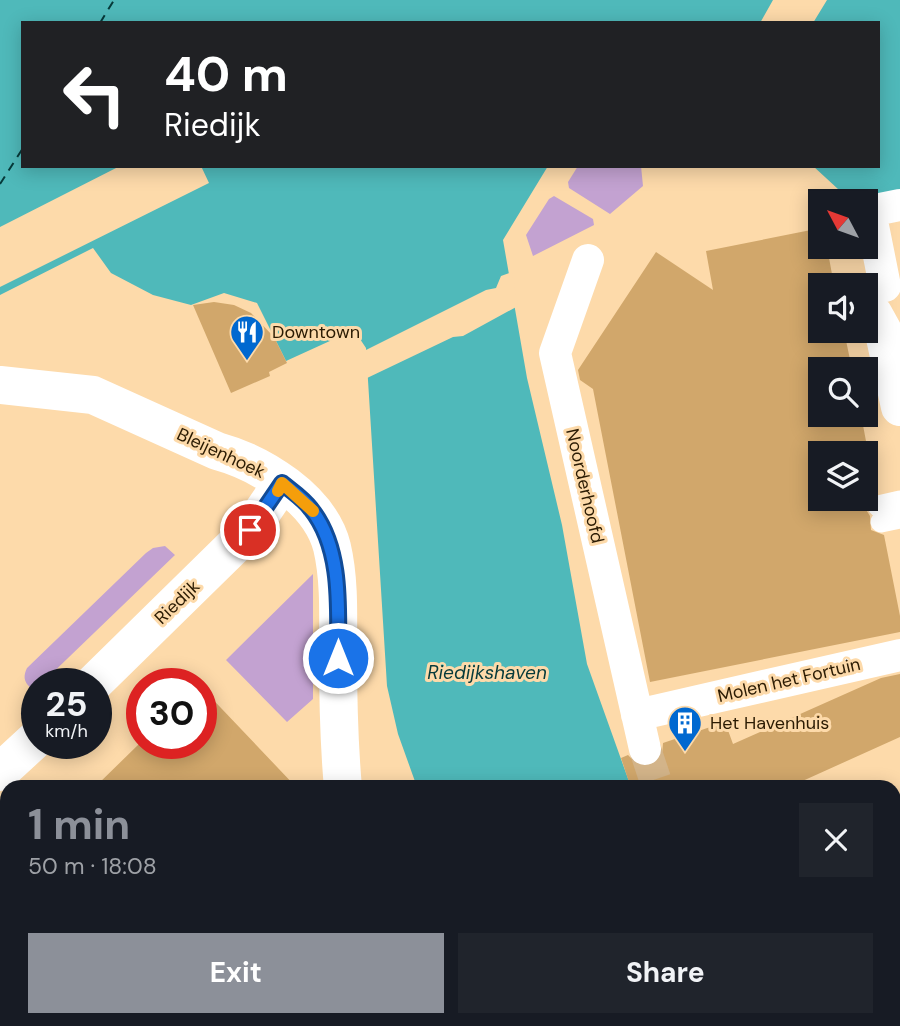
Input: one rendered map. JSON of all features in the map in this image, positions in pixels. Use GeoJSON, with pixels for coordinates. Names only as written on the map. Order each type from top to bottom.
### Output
{"type":"FeatureCollection","features":[{"type":"Feature","properties":{"kind":"street"},"geometry":{"type":"LineString","coordinates":[[881,304],[885,286],[870,211],[900,205]]}},
{"type":"Feature","properties":{"kind":"street"},"geometry":{"type":"LineString","coordinates":[[861,259],[881,304],[884,333],[900,407]]}},
{"type":"Feature","properties":{"kind":"street","name":"Noorderhoofd"},"geometry":{"type":"LineString","coordinates":[[587,260],[555,353],[645,749]]}},
{"type":"Feature","properties":{"kind":"street","name":"Bleijenhoek"},"geometry":{"type":"LineString","coordinates":[[0,385],[93,395],[217,451],[237,457],[282,483],[312,509],[331,545],[338,607],[342,780]]}},
{"type":"Feature","properties":{"kind":"street","name":"Riedijk"},"geometry":{"type":"LineString","coordinates":[[109,668],[250,530],[282,483]]}},
{"type":"Feature","properties":{"kind":"street","name":"Molen het Fortuin"},"geometry":{"type":"LineString","coordinates":[[637,715],[900,655]]}},
{"type":"Feature","properties":{"kind":"street"},"geometry":{"type":"LineString","coordinates":[[0,772],[21,753]]}},
{"type":"Feature","properties":{"kind":"lane"},"geometry":{"type":"LineString","coordinates":[[887,515],[900,501]]}},
{"type":"Feature","properties":{"kind":"shaded area"},"geometry":{"type":"Polygon","coordinates":[[[577,168],[641,168],[643,186],[610,214],[569,188],[568,182],[577,168]]]}},
{"type":"Feature","properties":{"kind":"shaded area"},"geometry":{"type":"Polygon","coordinates":[[[554,196],[593,219],[594,225],[533,256],[526,235],[549,199],[554,196]]]}},
{"type":"Feature","properties":{"kind":"shaded area"},"geometry":{"type":"Polygon","coordinates":[[[165,546],[175,555],[58,668],[27,668],[146,553],[153,548],[165,546]]]}},
{"type":"Feature","properties":{"kind":"shaded area"},"geometry":{"type":"Polygon","coordinates":[[[313,574],[313,699],[287,722],[226,660],[313,574]]]}},
{"type":"Feature","properties":{"kind":"water","name":"Riedijkshaven"},"geometry":{"type":"Polygon","coordinates":[[[0,0],[900,0],[900,200],[878,200],[878,189],[838,189],[815,168],[880,168],[880,21],[21,21],[21,168],[547,168],[503,240],[527,378],[562,525],[587,664],[628,780],[414,780],[398,734],[387,686],[366,348],[358,336],[343,335],[286,361],[257,303],[224,293],[191,305],[153,295],[111,273],[93,248],[0,295],[0,0]]]}},
{"type":"Feature","properties":{"kind":"pier"},"geometry":{"type":"Polygon","coordinates":[[[773,0],[827,0],[814,21],[761,21],[773,0]]]}},
{"type":"Feature","properties":{"kind":"pier"},"geometry":{"type":"Polygon","coordinates":[[[116,168],[202,168],[209,183],[0,287],[0,227],[116,168]]]}},
{"type":"Feature","properties":{"kind":"pier"},"geometry":{"type":"Polygon","coordinates":[[[512,272],[518,306],[463,336],[453,337],[365,379],[362,352],[486,290],[496,288],[501,276],[512,272]]]}},
{"type":"Feature","properties":{"kind":"building"},"geometry":{"type":"Polygon","coordinates":[[[808,231],[808,259],[829,259],[832,273],[808,273],[808,343],[847,343],[849,357],[808,357],[808,427],[863,427],[866,441],[808,441],[808,511],[867,511],[871,530],[884,535],[900,616],[900,632],[650,682],[593,389],[580,380],[578,370],[656,252],[713,290],[706,251],[808,231]]]}},
{"type":"Feature","properties":{"kind":"building"},"geometry":{"type":"Polygon","coordinates":[[[214,302],[234,305],[251,313],[274,337],[287,363],[269,372],[270,376],[231,393],[193,305],[214,302]]]}},
{"type":"Feature","properties":{"kind":"building"},"geometry":{"type":"Polygon","coordinates":[[[900,674],[900,737],[805,780],[628,780],[621,758],[628,755],[639,766],[650,767],[662,755],[663,743],[725,722],[733,744],[881,678],[900,674]]]}},
{"type":"Feature","properties":{"kind":"building"},"geometry":{"type":"Polygon","coordinates":[[[217,704],[289,780],[102,780],[126,757],[126,759],[217,759],[217,704]]]}},
{"type":"Feature","properties":{"kind":"ferry route"},"geometry":{"type":"LineString","coordinates":[[101,21],[114,0]]}},
{"type":"Feature","properties":{"kind":"ferry route"},"geometry":{"type":"LineString","coordinates":[[0,184],[21,151]]}},
{"type":"Feature","properties":{"kind":"tunnel"},"geometry":{"type":"LineString","coordinates":[[645,749],[655,780]]}},
{"type":"Feature","properties":{"kind":"slow traffic"},"geometry":{"type":"LineString","coordinates":[[278,491],[282,483],[313,511]]}},
{"type":"Feature","properties":{"kind":"place","name":"Downtown"},"geometry":{"type":"Point","coordinates":[247,362]}},
{"type":"Feature","properties":{"kind":"place","name":"Het Havenhuis"},"geometry":{"type":"Point","coordinates":[685,753]}},
{"type":"Feature","properties":{"kind":"route"},"geometry":{"type":"LineString","coordinates":[[250,530],[282,483],[312,509],[331,545],[338,607],[338,658]]}}]}
